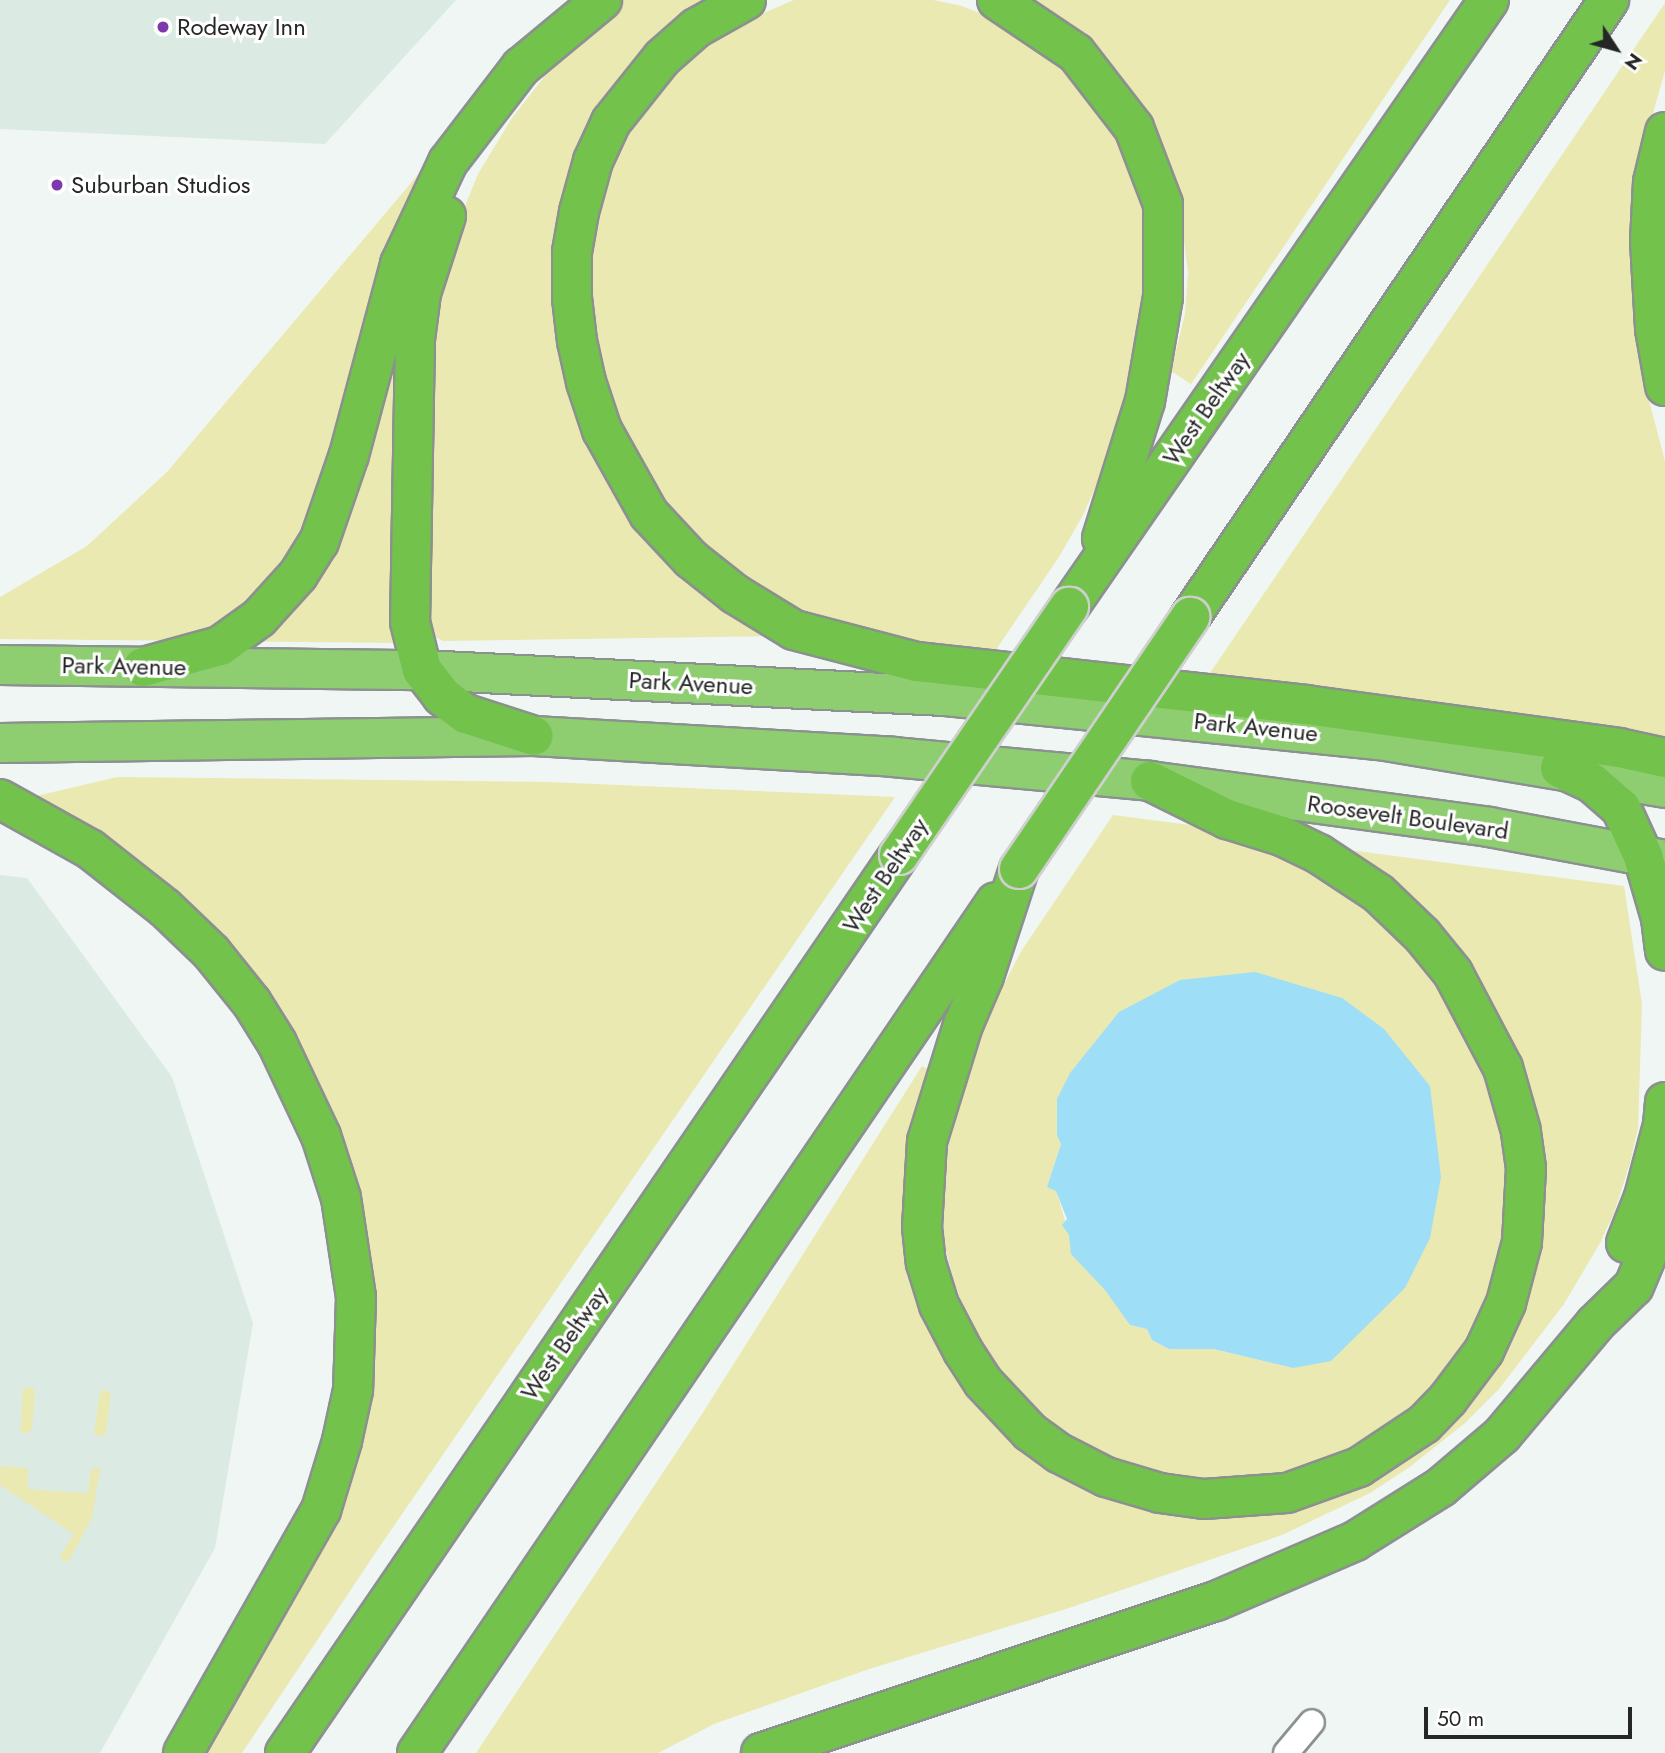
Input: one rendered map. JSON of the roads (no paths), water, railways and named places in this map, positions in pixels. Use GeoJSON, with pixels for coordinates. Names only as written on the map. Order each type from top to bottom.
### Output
{"type":"FeatureCollection","features":[{"type":"Feature","properties":{"kind":"highway"},"geometry":{"type":"LineString","coordinates":[[143,667],[220,646],[259,618],[298,575],[319,542],[349,454],[400,264],[448,162],[521,67],[602,0]]}},
{"type":"Feature","properties":{"kind":"highway"},"geometry":{"type":"LineString","coordinates":[[746,0],[696,28],[663,58],[611,122],[593,161],[579,212],[572,252],[572,298],[578,341],[586,382],[602,430],[649,514],[691,559],[735,594],[794,629],[917,662],[1306,705],[1619,748],[1665,758]]}},
{"type":"Feature","properties":{"kind":"highway"},"geometry":{"type":"LineString","coordinates":[[997,0],[1076,53],[1134,128],[1163,204],[1163,297],[1145,401],[1091,574]]}},
{"type":"Feature","properties":{"kind":"highway","name":"West Beltway"},"geometry":{"type":"LineString","coordinates":[[285,1753],[1091,574],[1489,0]]}},
{"type":"Feature","properties":{"kind":"highway"},"geometry":{"type":"LineString","coordinates":[[417,1753],[1609,0]]}},
{"type":"Feature","properties":{"kind":"highway"},"geometry":{"type":"LineString","coordinates":[[521,67],[465,168],[436,241],[421,293],[411,439],[410,622],[422,670],[442,696],[466,714],[534,736]]}},
{"type":"Feature","properties":{"kind":"highway"},"geometry":{"type":"LineString","coordinates":[[1665,132],[1653,182],[1650,242],[1655,329],[1665,386]]}},
{"type":"Feature","properties":{"kind":"highway","name":"Park Avenue"},"geometry":{"type":"LineString","coordinates":[[0,665],[422,670],[946,696],[1379,740],[1560,768]]}},
{"type":"Feature","properties":{"kind":"highway"},"geometry":{"type":"LineString","coordinates":[[0,743],[534,736]]}},
{"type":"Feature","properties":{"kind":"highway","name":"Roosevelt Boulevard"},"geometry":{"type":"LineString","coordinates":[[534,736],[893,757],[1150,781],[1489,827],[1654,858]]}},
{"type":"Feature","properties":{"kind":"highway"},"geometry":{"type":"LineString","coordinates":[[1560,768],[1665,788]]}},
{"type":"Feature","properties":{"kind":"highway"},"geometry":{"type":"LineString","coordinates":[[1560,768],[1592,783],[1621,808],[1654,858],[1665,951]]}},
{"type":"Feature","properties":{"kind":"highway"},"geometry":{"type":"LineString","coordinates":[[1019,869],[984,976],[963,1025],[927,1141],[922,1227],[926,1263],[939,1305],[962,1352],[983,1382],[1040,1439],[1059,1453],[1106,1477],[1149,1490],[1204,1500],[1247,1498],[1287,1493],[1359,1467],[1424,1424],[1448,1399],[1484,1350],[1506,1303],[1522,1242],[1526,1168],[1521,1131],[1503,1068],[1453,973],[1422,935],[1378,893],[1319,854],[1282,836],[1227,819],[1150,781]]}},
{"type":"Feature","properties":{"kind":"highway"},"geometry":{"type":"LineString","coordinates":[[0,799],[90,849],[165,908],[211,952],[252,1003],[277,1043],[321,1136],[341,1198],[356,1297],[353,1390],[342,1441],[321,1510],[183,1753]]}},
{"type":"Feature","properties":{"kind":"highway"},"geometry":{"type":"LineString","coordinates":[[1595,1324],[1644,1197],[1665,1102]]}},
{"type":"Feature","properties":{"kind":"highway"},"geometry":{"type":"LineString","coordinates":[[761,1753],[1216,1601],[1355,1541],[1441,1487],[1502,1435],[1595,1324],[1634,1286],[1665,1212]]}},
{"type":"Feature","properties":{"kind":"street"},"geometry":{"type":"LineString","coordinates":[[1286,1753],[1312,1722]]}},
{"type":"Feature","properties":{"kind":"water"},"geometry":{"type":"Polygon","coordinates":[[[1255,972],[1342,998],[1384,1029],[1430,1086],[1441,1177],[1430,1238],[1405,1288],[1331,1361],[1293,1368],[1214,1349],[1169,1349],[1152,1340],[1147,1329],[1130,1325],[1105,1290],[1071,1254],[1069,1235],[1062,1225],[1067,1219],[1056,1191],[1047,1187],[1061,1144],[1057,1135],[1057,1099],[1070,1073],[1119,1012],[1180,980],[1255,972]]]}},
{"type":"Feature","properties":{"kind":"place","name":"Rodeway Inn"},"geometry":{"type":"Point","coordinates":[163,27]}},
{"type":"Feature","properties":{"kind":"place","name":"Suburban Studios"},"geometry":{"type":"Point","coordinates":[57,185]}}]}
